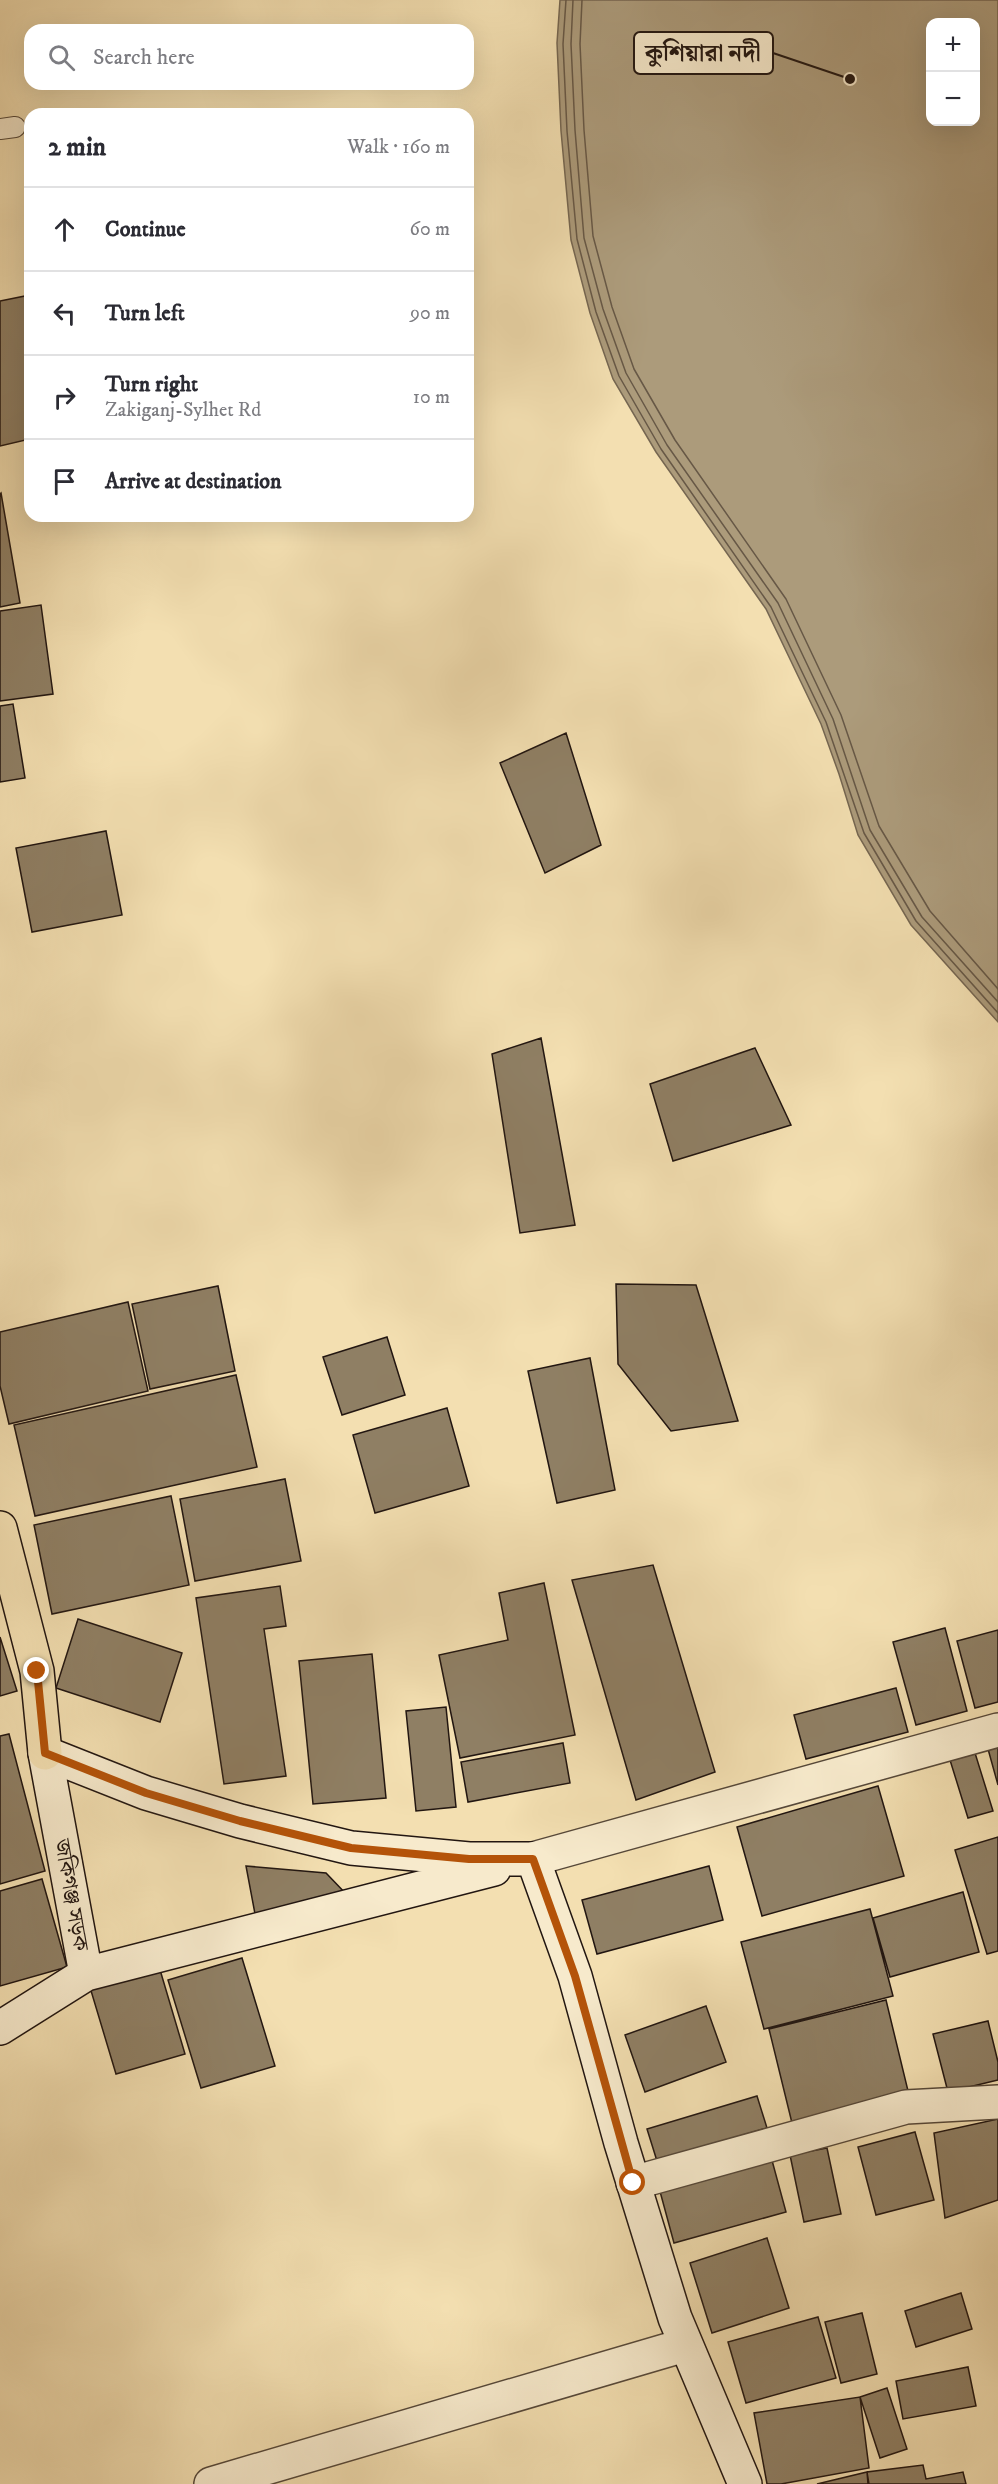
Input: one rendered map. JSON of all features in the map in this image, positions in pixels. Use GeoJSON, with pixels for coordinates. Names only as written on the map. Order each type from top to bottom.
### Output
{"type":"FeatureCollection","features":[{"type":"Feature","properties":{"kind":"main road"},"geometry":{"type":"LineString","coordinates":[[0,1528],[37,1671],[45,1753]]}},
{"type":"Feature","properties":{"kind":"street"},"geometry":{"type":"LineString","coordinates":[[86,1974],[533,1859],[998,1731]]}},
{"type":"Feature","properties":{"kind":"street"},"geometry":{"type":"LineString","coordinates":[[45,1753],[146,1793],[240,1821],[351,1848],[469,1859],[533,1859]]}},
{"type":"Feature","properties":{"kind":"street","name":"জকিগঞ্জ সড়ক"},"geometry":{"type":"LineString","coordinates":[[0,2028],[86,1974],[45,1753]]}},
{"type":"Feature","properties":{"kind":"street"},"geometry":{"type":"LineString","coordinates":[[533,1859],[575,1976],[633,2183],[675,2318],[745,2484]]}},
{"type":"Feature","properties":{"kind":"street"},"geometry":{"type":"LineString","coordinates":[[633,2183],[906,2108],[998,2102]]}},
{"type":"Feature","properties":{"kind":"street"},"geometry":{"type":"LineString","coordinates":[[211,2484],[686,2345]]}},
{"type":"Feature","properties":{"kind":"water"},"geometry":{"type":"Polygon","coordinates":[[[560,0],[998,0],[998,1022],[911,925],[858,835],[821,724],[766,609],[656,452],[613,379],[590,313],[571,240],[561,131],[557,43],[560,0]]]}},
{"type":"Feature","properties":{"kind":"building"},"geometry":{"type":"Polygon","coordinates":[[[24,296],[24,440],[0,446],[0,301],[24,296]]]}},
{"type":"Feature","properties":{"kind":"building"},"geometry":{"type":"Polygon","coordinates":[[[0,494],[20,603],[0,607],[0,494]]]}},
{"type":"Feature","properties":{"kind":"building"},"geometry":{"type":"Polygon","coordinates":[[[41,605],[53,694],[0,701],[0,611],[41,605]]]}},
{"type":"Feature","properties":{"kind":"building"},"geometry":{"type":"Polygon","coordinates":[[[13,704],[25,778],[0,782],[0,706],[13,704]]]}},
{"type":"Feature","properties":{"kind":"building"},"geometry":{"type":"Polygon","coordinates":[[[566,733],[601,845],[545,873],[500,763],[566,733]]]}},
{"type":"Feature","properties":{"kind":"building"},"geometry":{"type":"Polygon","coordinates":[[[106,831],[122,915],[32,932],[16,848],[106,831]]]}},
{"type":"Feature","properties":{"kind":"building"},"geometry":{"type":"Polygon","coordinates":[[[541,1038],[575,1225],[520,1233],[492,1054],[541,1038]]]}},
{"type":"Feature","properties":{"kind":"building"},"geometry":{"type":"Polygon","coordinates":[[[755,1048],[791,1125],[673,1161],[650,1084],[755,1048]]]}},
{"type":"Feature","properties":{"kind":"building"},"geometry":{"type":"Polygon","coordinates":[[[616,1284],[696,1285],[738,1421],[671,1431],[618,1364],[616,1284]]]}},
{"type":"Feature","properties":{"kind":"building"},"geometry":{"type":"Polygon","coordinates":[[[218,1286],[235,1371],[150,1389],[132,1304],[218,1286]]]}},
{"type":"Feature","properties":{"kind":"building"},"geometry":{"type":"Polygon","coordinates":[[[128,1302],[148,1391],[9,1424],[0,1386],[0,1332],[128,1302]]]}},
{"type":"Feature","properties":{"kind":"building"},"geometry":{"type":"Polygon","coordinates":[[[387,1337],[405,1395],[342,1415],[323,1357],[387,1337]]]}},
{"type":"Feature","properties":{"kind":"building"},"geometry":{"type":"Polygon","coordinates":[[[590,1358],[615,1490],[557,1503],[528,1371],[590,1358]]]}},
{"type":"Feature","properties":{"kind":"building"},"geometry":{"type":"Polygon","coordinates":[[[236,1375],[257,1467],[35,1516],[14,1425],[236,1375]]]}},
{"type":"Feature","properties":{"kind":"building"},"geometry":{"type":"Polygon","coordinates":[[[447,1408],[469,1486],[375,1513],[353,1435],[447,1408]]]}},
{"type":"Feature","properties":{"kind":"building"},"geometry":{"type":"Polygon","coordinates":[[[285,1479],[301,1561],[195,1581],[180,1499],[285,1479]]]}},
{"type":"Feature","properties":{"kind":"building"},"geometry":{"type":"Polygon","coordinates":[[[171,1496],[189,1585],[52,1614],[34,1525],[171,1496]]]}},
{"type":"Feature","properties":{"kind":"building"},"geometry":{"type":"Polygon","coordinates":[[[653,1565],[715,1772],[636,1800],[572,1580],[653,1565]]]}},
{"type":"Feature","properties":{"kind":"building"},"geometry":{"type":"Polygon","coordinates":[[[544,1583],[575,1735],[460,1758],[439,1655],[508,1640],[499,1593],[544,1583]]]}},
{"type":"Feature","properties":{"kind":"building"},"geometry":{"type":"Polygon","coordinates":[[[280,1586],[286,1626],[264,1629],[286,1776],[224,1784],[196,1598],[280,1586]]]}},
{"type":"Feature","properties":{"kind":"building"},"geometry":{"type":"Polygon","coordinates":[[[78,1619],[182,1653],[160,1722],[56,1688],[78,1619]]]}},
{"type":"Feature","properties":{"kind":"building"},"geometry":{"type":"Polygon","coordinates":[[[945,1628],[967,1711],[916,1725],[893,1642],[945,1628]]]}},
{"type":"Feature","properties":{"kind":"building"},"geometry":{"type":"Polygon","coordinates":[[[998,1630],[998,1702],[975,1708],[957,1641],[998,1630]]]}},
{"type":"Feature","properties":{"kind":"building"},"geometry":{"type":"Polygon","coordinates":[[[0,1637],[17,1691],[0,1696],[0,1637]]]}},
{"type":"Feature","properties":{"kind":"building"},"geometry":{"type":"Polygon","coordinates":[[[372,1654],[386,1798],[313,1804],[299,1661],[372,1654]]]}},
{"type":"Feature","properties":{"kind":"building"},"geometry":{"type":"Polygon","coordinates":[[[896,1688],[908,1732],[806,1759],[794,1715],[896,1688]]]}},
{"type":"Feature","properties":{"kind":"building"},"geometry":{"type":"Polygon","coordinates":[[[446,1707],[456,1807],[416,1811],[406,1711],[446,1707]]]}},
{"type":"Feature","properties":{"kind":"building"},"geometry":{"type":"Polygon","coordinates":[[[9,1734],[45,1871],[0,1884],[0,1736],[9,1734]]]}},
{"type":"Feature","properties":{"kind":"building"},"geometry":{"type":"Polygon","coordinates":[[[563,1743],[570,1783],[468,1802],[461,1762],[563,1743]]]}},
{"type":"Feature","properties":{"kind":"building"},"geometry":{"type":"Polygon","coordinates":[[[998,1746],[998,1785],[988,1749],[998,1746]]]}},
{"type":"Feature","properties":{"kind":"building"},"geometry":{"type":"Polygon","coordinates":[[[975,1753],[993,1811],[968,1818],[950,1760],[975,1753]]]}},
{"type":"Feature","properties":{"kind":"building"},"geometry":{"type":"Polygon","coordinates":[[[878,1786],[904,1876],[762,1916],[737,1827],[878,1786]]]}},
{"type":"Feature","properties":{"kind":"building"},"geometry":{"type":"Polygon","coordinates":[[[998,1837],[998,1951],[987,1954],[955,1850],[998,1837]]]}},
{"type":"Feature","properties":{"kind":"building"},"geometry":{"type":"Polygon","coordinates":[[[246,1866],[326,1873],[349,1897],[255,1914],[246,1866]]]}},
{"type":"Feature","properties":{"kind":"building"},"geometry":{"type":"Polygon","coordinates":[[[709,1866],[723,1920],[597,1954],[582,1900],[709,1866]]]}},
{"type":"Feature","properties":{"kind":"building"},"geometry":{"type":"Polygon","coordinates":[[[42,1879],[67,1967],[0,1986],[0,1891],[42,1879]]]}},
{"type":"Feature","properties":{"kind":"building"},"geometry":{"type":"Polygon","coordinates":[[[963,1892],[979,1952],[890,1977],[873,1918],[963,1892]]]}},
{"type":"Feature","properties":{"kind":"building"},"geometry":{"type":"Polygon","coordinates":[[[870,1909],[893,1996],[764,2029],[741,1942],[870,1909]]]}},
{"type":"Feature","properties":{"kind":"building"},"geometry":{"type":"Polygon","coordinates":[[[242,1958],[275,2066],[201,2088],[168,1980],[242,1958]]]}},
{"type":"Feature","properties":{"kind":"building"},"geometry":{"type":"Polygon","coordinates":[[[158,1963],[185,2054],[116,2074],[89,1984],[158,1963]]]}},
{"type":"Feature","properties":{"kind":"building"},"geometry":{"type":"Polygon","coordinates":[[[886,2000],[909,2095],[792,2123],[769,2029],[886,2000]]]}},
{"type":"Feature","properties":{"kind":"building"},"geometry":{"type":"Polygon","coordinates":[[[706,2006],[726,2062],[645,2092],[625,2035],[706,2006]]]}},
{"type":"Feature","properties":{"kind":"building"},"geometry":{"type":"Polygon","coordinates":[[[988,2021],[998,2062],[998,2080],[948,2092],[933,2034],[988,2021]]]}},
{"type":"Feature","properties":{"kind":"building"},"geometry":{"type":"Polygon","coordinates":[[[757,2096],[767,2128],[657,2161],[647,2129],[757,2096]]]}},
{"type":"Feature","properties":{"kind":"building"},"geometry":{"type":"Polygon","coordinates":[[[998,2119],[998,2200],[945,2218],[934,2133],[998,2119]]]}},
{"type":"Feature","properties":{"kind":"building"},"geometry":{"type":"Polygon","coordinates":[[[915,2132],[934,2200],[876,2215],[858,2147],[915,2132]]]}},
{"type":"Feature","properties":{"kind":"building"},"geometry":{"type":"Polygon","coordinates":[[[827,2148],[841,2214],[804,2222],[790,2155],[827,2148]]]}},
{"type":"Feature","properties":{"kind":"building"},"geometry":{"type":"Polygon","coordinates":[[[770,2153],[786,2212],[674,2243],[658,2184],[770,2153]]]}},
{"type":"Feature","properties":{"kind":"building"},"geometry":{"type":"Polygon","coordinates":[[[767,2238],[789,2308],[712,2333],[690,2263],[767,2238]]]}},
{"type":"Feature","properties":{"kind":"building"},"geometry":{"type":"Polygon","coordinates":[[[961,2293],[972,2329],[916,2347],[905,2311],[961,2293]]]}},
{"type":"Feature","properties":{"kind":"building"},"geometry":{"type":"Polygon","coordinates":[[[862,2313],[877,2374],[841,2383],[825,2322],[862,2313]]]}},
{"type":"Feature","properties":{"kind":"building"},"geometry":{"type":"Polygon","coordinates":[[[818,2317],[836,2378],[746,2403],[728,2342],[818,2317]]]}},
{"type":"Feature","properties":{"kind":"building"},"geometry":{"type":"Polygon","coordinates":[[[968,2367],[976,2406],[903,2419],[896,2381],[968,2367]]]}},
{"type":"Feature","properties":{"kind":"building"},"geometry":{"type":"Polygon","coordinates":[[[887,2388],[907,2449],[880,2458],[860,2397],[887,2388]]]}},
{"type":"Feature","properties":{"kind":"building"},"geometry":{"type":"Polygon","coordinates":[[[860,2397],[869,2468],[781,2484],[767,2484],[754,2413],[860,2397]]]}},
{"type":"Feature","properties":{"kind":"building"},"geometry":{"type":"Polygon","coordinates":[[[923,2465],[926,2479],[963,2472],[966,2484],[868,2484],[867,2472],[923,2465]]]}},
{"type":"Feature","properties":{"kind":"building"},"geometry":{"type":"Polygon","coordinates":[[[867,2472],[869,2484],[817,2484],[867,2472]]]}},
{"type":"Feature","properties":{"kind":"place","name":"কুশিয়ারা নদী"},"geometry":{"type":"Point","coordinates":[850,79]}},
{"type":"Feature","properties":{"kind":"route"},"geometry":{"type":"LineString","coordinates":[[37,1671],[45,1753],[146,1793],[240,1821],[351,1848],[469,1859],[533,1859],[575,1976],[633,2183]]}}]}
